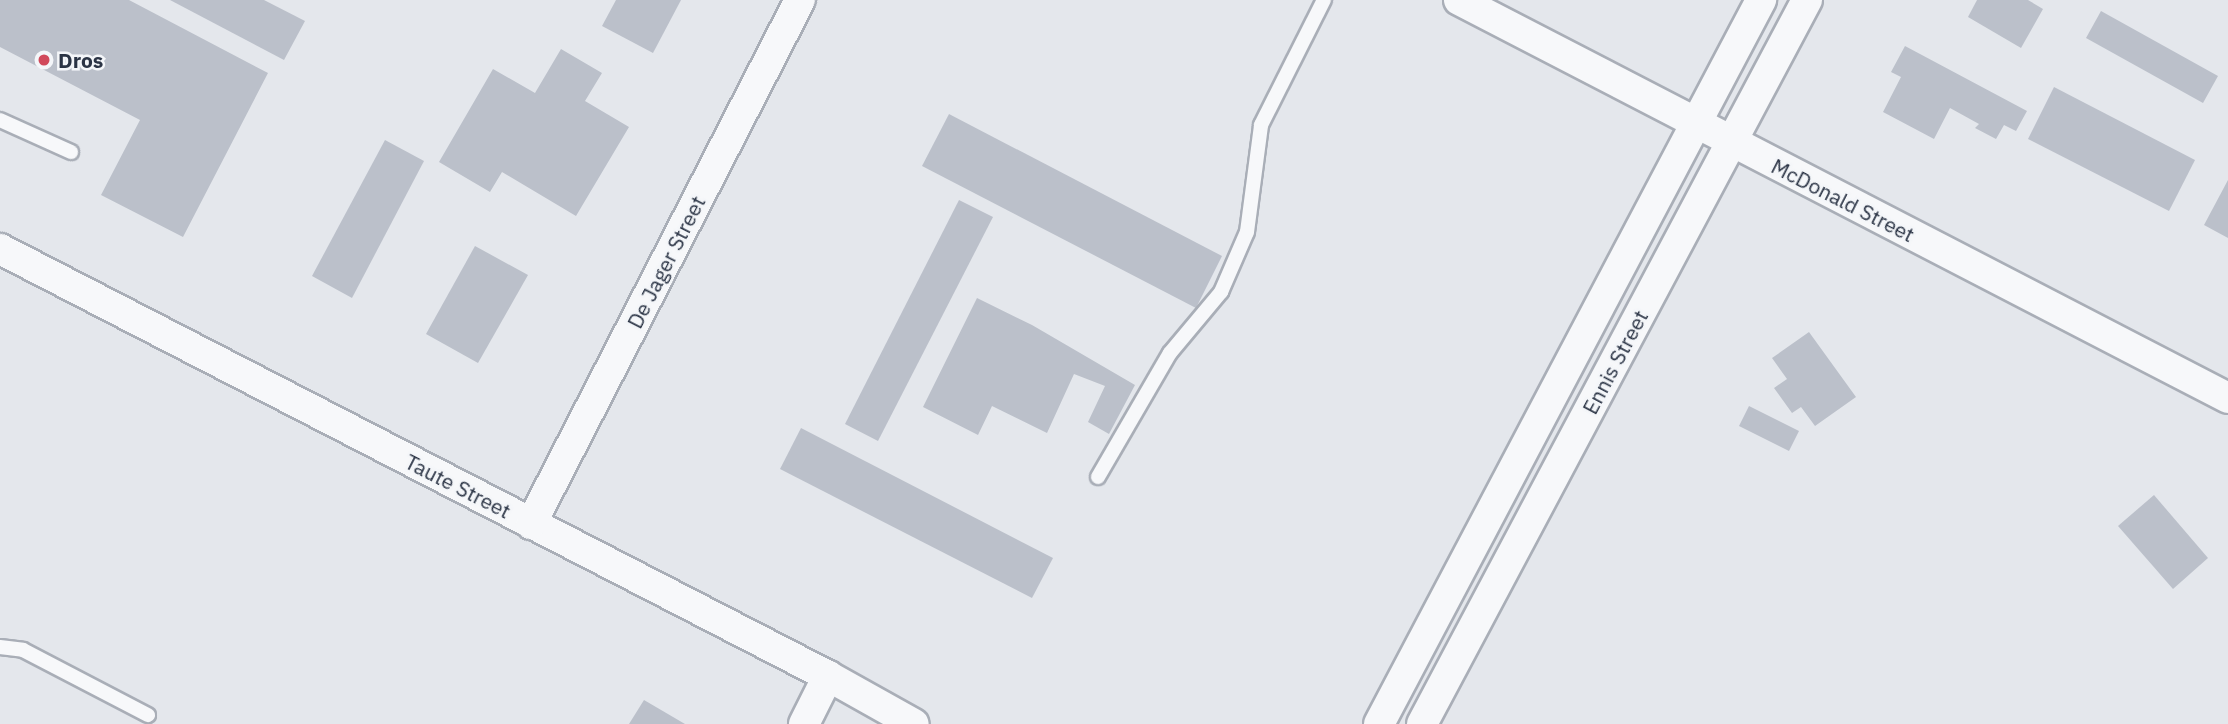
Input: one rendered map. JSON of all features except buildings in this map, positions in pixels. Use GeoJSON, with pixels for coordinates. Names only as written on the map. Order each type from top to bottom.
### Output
{"type":"FeatureCollection","features":[{"type":"Feature","properties":{"kind":"street","name":"De Jager Street"},"geometry":{"type":"LineString","coordinates":[[531,524],[800,0]]}},
{"type":"Feature","properties":{"kind":"street","name":"McDonald Street"},"geometry":{"type":"LineString","coordinates":[[1459,0],[2228,398]]}},
{"type":"Feature","properties":{"kind":"street","name":"Ennis Street"},"geometry":{"type":"LineString","coordinates":[[1379,724],[1761,0]]}},
{"type":"Feature","properties":{"kind":"street","name":"Ennis Street"},"geometry":{"type":"LineString","coordinates":[[1422,724],[1807,0]]}},
{"type":"Feature","properties":{"kind":"street","name":"Taute Street"},"geometry":{"type":"LineString","coordinates":[[0,249],[828,676],[914,724]]}},
{"type":"Feature","properties":{"kind":"street"},"geometry":{"type":"LineString","coordinates":[[804,724],[828,676]]}},
{"type":"Feature","properties":{"kind":"lane"},"geometry":{"type":"LineString","coordinates":[[1098,477],[1170,353],[1221,292],[1247,232],[1261,125],[1324,0]]}},
{"type":"Feature","properties":{"kind":"lane"},"geometry":{"type":"LineString","coordinates":[[0,120],[71,152]]}},
{"type":"Feature","properties":{"kind":"lane"},"geometry":{"type":"LineString","coordinates":[[0,647],[23,650],[148,715]]}},
{"type":"Feature","properties":{"kind":"place","name":"Dros"},"geometry":{"type":"Point","coordinates":[44,60]}}]}
